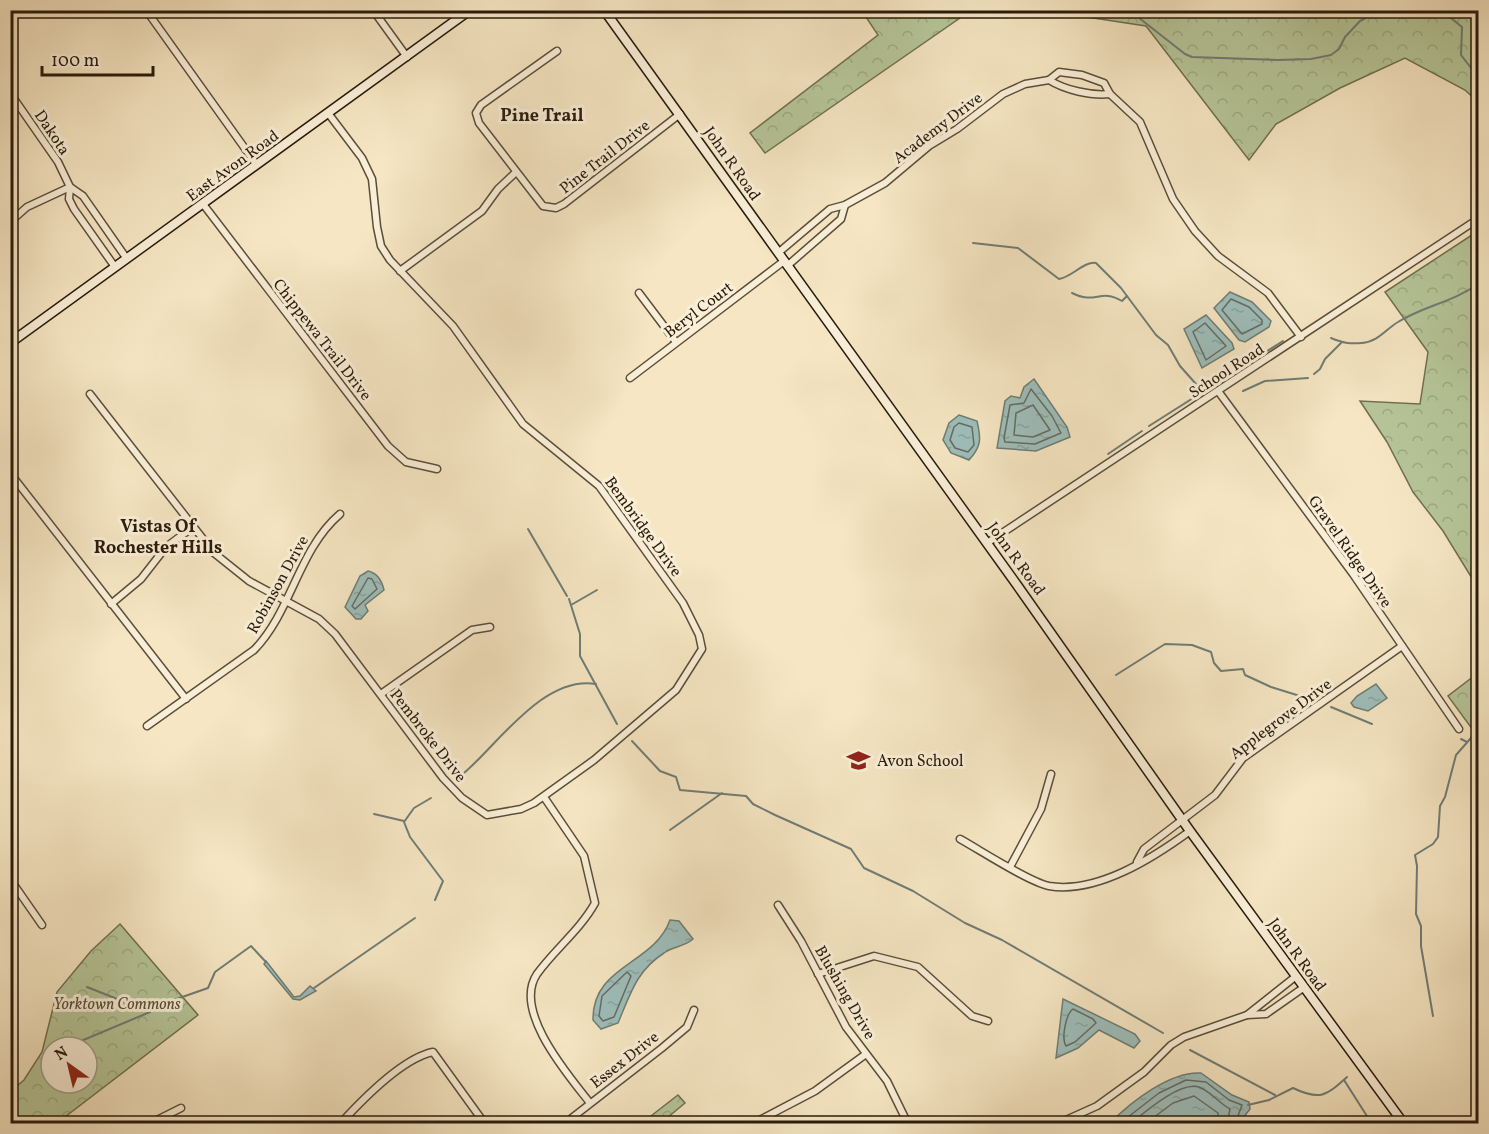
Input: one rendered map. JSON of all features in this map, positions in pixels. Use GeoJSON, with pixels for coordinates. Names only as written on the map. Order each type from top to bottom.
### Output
{"type":"FeatureCollection","features":[{"type":"Feature","properties":{"kind":"main road","name":"East Avon Road"},"geometry":{"type":"LineString","coordinates":[[10,343],[470,10]]}},
{"type":"Feature","properties":{"kind":"main road","name":"John R Road"},"geometry":{"type":"LineString","coordinates":[[604,10],[987,543],[1182,820],[1404,1124]]}},
{"type":"Feature","properties":{"kind":"street"},"geometry":{"type":"LineString","coordinates":[[146,10],[256,165]]}},
{"type":"Feature","properties":{"kind":"street"},"geometry":{"type":"LineString","coordinates":[[373,10],[406,57]]}},
{"type":"Feature","properties":{"kind":"street","name":"Pine Trail Drive"},"geometry":{"type":"LineString","coordinates":[[557,51],[481,105],[476,113],[479,123],[515,173],[543,206],[556,208],[680,114]]}},
{"type":"Feature","properties":{"kind":"street","name":"Academy Drive"},"geometry":{"type":"LineString","coordinates":[[778,254],[830,209],[845,205],[898,174],[929,146],[957,129],[1003,94],[1025,84],[1049,80],[1059,72],[1082,75],[1104,83],[1110,94],[1140,122],[1173,199],[1195,231],[1218,256],[1268,292],[1301,337]]}},
{"type":"Feature","properties":{"kind":"street"},"geometry":{"type":"LineString","coordinates":[[1049,80],[1059,86],[1100,95],[1110,94]]}},
{"type":"Feature","properties":{"kind":"street","name":"Dakota"},"geometry":{"type":"LineString","coordinates":[[10,93],[58,162],[70,187],[83,196],[127,259]]}},
{"type":"Feature","properties":{"kind":"street","name":"Bembridge Drive"},"geometry":{"type":"LineString","coordinates":[[328,113],[362,158],[372,179],[381,246],[400,271],[453,326],[523,424],[599,486],[683,603],[699,635],[702,649],[676,690],[594,760],[544,797]]}},
{"type":"Feature","properties":{"kind":"street"},"geometry":{"type":"LineString","coordinates":[[400,271],[482,211],[498,189],[515,173]]}},
{"type":"Feature","properties":{"kind":"street"},"geometry":{"type":"LineString","coordinates":[[10,222],[27,207],[70,187]]}},
{"type":"Feature","properties":{"kind":"street","name":"Dakota"},"geometry":{"type":"LineString","coordinates":[[70,187],[69,199],[74,209],[115,267]]}},
{"type":"Feature","properties":{"kind":"street","name":"Chippewa Trail Drive"},"geometry":{"type":"LineString","coordinates":[[203,204],[388,446],[406,462],[437,469]]}},
{"type":"Feature","properties":{"kind":"street","name":"Academy Drive"},"geometry":{"type":"LineString","coordinates":[[785,264],[841,219],[845,205]]}},
{"type":"Feature","properties":{"kind":"street","name":"School Road"},"geometry":{"type":"LineString","coordinates":[[987,543],[1479,219]]}},
{"type":"Feature","properties":{"kind":"street","name":"Beryl Court"},"geometry":{"type":"LineString","coordinates":[[630,378],[785,264]]}},
{"type":"Feature","properties":{"kind":"street"},"geometry":{"type":"LineString","coordinates":[[639,293],[676,342]]}},
{"type":"Feature","properties":{"kind":"street","name":"Gravel Ridge Drive"},"geometry":{"type":"LineString","coordinates":[[1218,391],[1348,567],[1459,729]]}},
{"type":"Feature","properties":{"kind":"street","name":"Pembroke Drive"},"geometry":{"type":"LineString","coordinates":[[90,394],[193,527],[227,566],[249,581],[286,599],[319,619],[335,634],[443,778],[474,807],[487,815],[501,814],[521,809],[544,797]]}},
{"type":"Feature","properties":{"kind":"street"},"geometry":{"type":"LineString","coordinates":[[10,473],[186,699]]}},
{"type":"Feature","properties":{"kind":"street","name":"Robinson Drive"},"geometry":{"type":"LineString","coordinates":[[147,726],[254,650],[268,636],[314,543],[327,525],[340,514]]}},
{"type":"Feature","properties":{"kind":"street"},"geometry":{"type":"LineString","coordinates":[[111,604],[141,579],[166,548],[193,527]]}},
{"type":"Feature","properties":{"kind":"street"},"geometry":{"type":"LineString","coordinates":[[381,694],[472,630],[490,627]]}},
{"type":"Feature","properties":{"kind":"street","name":"Applegrove Drive"},"geometry":{"type":"LineString","coordinates":[[1137,862],[1144,849],[1215,795],[1243,758],[1402,646]]}},
{"type":"Feature","properties":{"kind":"street"},"geometry":{"type":"LineString","coordinates":[[1010,867],[1041,809],[1051,774]]}},
{"type":"Feature","properties":{"kind":"street"},"geometry":{"type":"LineString","coordinates":[[544,797],[584,856],[595,903],[571,936],[538,973],[531,985],[532,999],[543,1040],[590,1103]]}},
{"type":"Feature","properties":{"kind":"street"},"geometry":{"type":"LineString","coordinates":[[960,839],[1044,884],[1074,887],[1108,879],[1137,862],[1149,860],[1190,831]]}},
{"type":"Feature","properties":{"kind":"street"},"geometry":{"type":"LineString","coordinates":[[10,879],[42,925]]}},
{"type":"Feature","properties":{"kind":"street","name":"Blushing Drive"},"geometry":{"type":"LineString","coordinates":[[778,905],[846,1027],[887,1081],[908,1124]]}},
{"type":"Feature","properties":{"kind":"street"},"geometry":{"type":"LineString","coordinates":[[818,974],[874,956],[918,967],[972,1016],[988,1021]]}},
{"type":"Feature","properties":{"kind":"street"},"geometry":{"type":"LineString","coordinates":[[1247,1016],[1295,977]]}},
{"type":"Feature","properties":{"kind":"street"},"geometry":{"type":"LineString","coordinates":[[1058,1124],[1097,1106],[1144,1072],[1171,1045],[1184,1037],[1247,1016],[1266,1014],[1303,988]]}},
{"type":"Feature","properties":{"kind":"street","name":"Essex Drive"},"geometry":{"type":"LineString","coordinates":[[564,1124],[687,1026],[694,1010]]}},
{"type":"Feature","properties":{"kind":"street"},"geometry":{"type":"LineString","coordinates":[[340,1124],[384,1082],[421,1054],[433,1052],[485,1124]]}},
{"type":"Feature","properties":{"kind":"street"},"geometry":{"type":"LineString","coordinates":[[752,1124],[815,1091],[866,1054]]}},
{"type":"Feature","properties":{"kind":"street"},"geometry":{"type":"LineString","coordinates":[[149,1124],[181,1108]]}},
{"type":"Feature","properties":{"kind":"green space"},"geometry":{"type":"Polygon","coordinates":[[[862,11],[970,11],[765,153],[750,133],[878,35],[862,11]]]}},
{"type":"Feature","properties":{"kind":"green space"},"geometry":{"type":"Polygon","coordinates":[[[1047,11],[1467,11],[1478,34],[1478,102],[1465,90],[1405,58],[1340,88],[1276,124],[1249,160],[1146,26],[1047,11]]]}},
{"type":"Feature","properties":{"kind":"green space"},"geometry":{"type":"Polygon","coordinates":[[[1478,231],[1478,588],[1443,531],[1413,492],[1387,442],[1360,401],[1420,404],[1428,352],[1385,292],[1478,231]]]}},
{"type":"Feature","properties":{"kind":"green space"},"geometry":{"type":"Polygon","coordinates":[[[1478,673],[1478,737],[1448,696],[1478,673]]]}},
{"type":"Feature","properties":{"kind":"green space","name":"Yorktown Commons"},"geometry":{"type":"Polygon","coordinates":[[[120,924],[198,1015],[99,1091],[99,1035],[46,1035],[57,992],[91,951],[120,924]]]}},
{"type":"Feature","properties":{"kind":"green space","name":"Yorktown Commons"},"geometry":{"type":"Polygon","coordinates":[[[39,1057],[39,1095],[94,1095],[57,1123],[11,1123],[11,1091],[24,1080],[39,1057]]]}},
{"type":"Feature","properties":{"kind":"green space"},"geometry":{"type":"Polygon","coordinates":[[[678,1095],[685,1103],[661,1123],[642,1123],[678,1095]]]}},
{"type":"Feature","properties":{"kind":"water"},"geometry":{"type":"Polygon","coordinates":[[[1230,292],[1252,302],[1271,321],[1269,327],[1245,342],[1239,340],[1214,308],[1230,292]]]}},
{"type":"Feature","properties":{"kind":"water"},"geometry":{"type":"Polygon","coordinates":[[[1206,315],[1232,343],[1234,349],[1202,368],[1184,329],[1206,315]]]}},
{"type":"Feature","properties":{"kind":"water"},"geometry":{"type":"Polygon","coordinates":[[[1034,379],[1067,427],[1070,437],[1036,451],[997,448],[1005,401],[1011,396],[1020,398],[1024,387],[1034,379]]]}},
{"type":"Feature","properties":{"kind":"water"},"geometry":{"type":"Polygon","coordinates":[[[959,415],[977,421],[980,437],[978,446],[969,460],[951,453],[943,440],[949,423],[959,415]]]}},
{"type":"Feature","properties":{"kind":"water"},"geometry":{"type":"Polygon","coordinates":[[[368,571],[379,578],[384,590],[365,605],[368,611],[361,619],[356,619],[345,607],[360,576],[368,571]]]}},
{"type":"Feature","properties":{"kind":"water"},"geometry":{"type":"Polygon","coordinates":[[[1376,684],[1387,698],[1368,711],[1354,707],[1351,703],[1357,696],[1376,684]]]}},
{"type":"Feature","properties":{"kind":"water"},"geometry":{"type":"Polygon","coordinates":[[[670,920],[679,921],[693,939],[654,960],[635,984],[618,1023],[601,1029],[593,1020],[595,1002],[602,988],[613,976],[651,947],[662,935],[670,920]]]}},
{"type":"Feature","properties":{"kind":"water"},"geometry":{"type":"Polygon","coordinates":[[[266,961],[294,997],[300,996],[310,986],[316,991],[300,1000],[293,999],[264,964],[266,961]]]}},
{"type":"Feature","properties":{"kind":"water"},"geometry":{"type":"Polygon","coordinates":[[[1063,999],[1135,1034],[1140,1041],[1134,1048],[1099,1030],[1078,1048],[1056,1058],[1063,999]]]}},
{"type":"Feature","properties":{"kind":"water"},"geometry":{"type":"Polygon","coordinates":[[[1201,1073],[1232,1095],[1249,1102],[1250,1109],[1239,1123],[1110,1123],[1140,1097],[1164,1082],[1189,1074],[1201,1073]]]}},
{"type":"Feature","properties":{"kind":"waterway"},"geometry":{"type":"LineString","coordinates":[[1092,10],[1134,14],[1192,57],[1278,60],[1311,59],[1331,55],[1339,49],[1345,37],[1360,21],[1380,10]]}},
{"type":"Feature","properties":{"kind":"waterway"},"geometry":{"type":"LineString","coordinates":[[1428,10],[1451,18],[1462,27],[1461,55],[1478,77]]}},
{"type":"Feature","properties":{"kind":"waterway"},"geometry":{"type":"LineString","coordinates":[[1451,18],[1452,10]]}},
{"type":"Feature","properties":{"kind":"waterway"},"geometry":{"type":"LineString","coordinates":[[973,243],[1018,248],[1059,279],[1087,264],[1096,263],[1121,288],[1156,335],[1168,345],[1180,366],[1196,384]]}},
{"type":"Feature","properties":{"kind":"waterway"},"geometry":{"type":"LineString","coordinates":[[1331,338],[1350,343],[1368,342],[1408,317],[1459,295],[1478,284]]}},
{"type":"Feature","properties":{"kind":"waterway"},"geometry":{"type":"LineString","coordinates":[[1072,293],[1087,297],[1115,297],[1122,301],[1127,296]]}},
{"type":"Feature","properties":{"kind":"waterway"},"geometry":{"type":"LineString","coordinates":[[1149,426],[1283,341]]}},
{"type":"Feature","properties":{"kind":"waterway"},"geometry":{"type":"LineString","coordinates":[[1314,374],[1341,343]]}},
{"type":"Feature","properties":{"kind":"waterway"},"geometry":{"type":"LineString","coordinates":[[1243,391],[1265,381],[1308,378]]}},
{"type":"Feature","properties":{"kind":"waterway"},"geometry":{"type":"LineString","coordinates":[[1108,454],[1142,431]]}},
{"type":"Feature","properties":{"kind":"waterway"},"geometry":{"type":"LineString","coordinates":[[528,529],[567,596]]}},
{"type":"Feature","properties":{"kind":"waterway"},"geometry":{"type":"LineString","coordinates":[[571,605],[597,590]]}},
{"type":"Feature","properties":{"kind":"waterway"},"geometry":{"type":"LineString","coordinates":[[569,599],[580,634],[580,656],[617,724]]}},
{"type":"Feature","properties":{"kind":"waterway"},"geometry":{"type":"LineString","coordinates":[[1116,675],[1165,644],[1192,645],[1211,652],[1214,663],[1221,671],[1243,669],[1245,675],[1271,687],[1300,696]]}},
{"type":"Feature","properties":{"kind":"waterway"},"geometry":{"type":"LineString","coordinates":[[464,773],[507,729],[541,700],[558,690],[577,684],[596,684]]}},
{"type":"Feature","properties":{"kind":"waterway"},"geometry":{"type":"LineString","coordinates":[[1331,707],[1372,724]]}},
{"type":"Feature","properties":{"kind":"waterway"},"geometry":{"type":"LineString","coordinates":[[1433,1016],[1421,946],[1421,926],[1416,914],[1417,866],[1415,855],[1433,844],[1438,837],[1440,806],[1445,797],[1456,755],[1478,730]]}},
{"type":"Feature","properties":{"kind":"waterway"},"geometry":{"type":"LineString","coordinates":[[1461,739],[1467,742]]}},
{"type":"Feature","properties":{"kind":"waterway"},"geometry":{"type":"LineString","coordinates":[[632,741],[660,771],[676,777],[680,790],[746,796],[753,804],[851,849],[864,868],[913,891],[965,923],[1002,940],[1163,1033]]}},
{"type":"Feature","properties":{"kind":"waterway"},"geometry":{"type":"LineString","coordinates":[[670,830],[722,793]]}},
{"type":"Feature","properties":{"kind":"waterway"},"geometry":{"type":"LineString","coordinates":[[431,798],[414,808],[404,822],[410,837],[443,881],[435,900]]}},
{"type":"Feature","properties":{"kind":"waterway"},"geometry":{"type":"LineString","coordinates":[[374,814],[404,821]]}},
{"type":"Feature","properties":{"kind":"waterway"},"geometry":{"type":"LineString","coordinates":[[314,988],[415,918]]}},
{"type":"Feature","properties":{"kind":"waterway"},"geometry":{"type":"LineString","coordinates":[[168,1002],[208,988],[215,972],[251,946],[265,961]]}},
{"type":"Feature","properties":{"kind":"waterway"},"geometry":{"type":"LineString","coordinates":[[87,987],[150,1012]]}},
{"type":"Feature","properties":{"kind":"waterway"},"geometry":{"type":"LineString","coordinates":[[95,1035],[150,1012]]}},
{"type":"Feature","properties":{"kind":"waterway"},"geometry":{"type":"LineString","coordinates":[[1190,1050],[1275,1095]]}},
{"type":"Feature","properties":{"kind":"waterway"},"geometry":{"type":"LineString","coordinates":[[1248,1105],[1269,1100],[1293,1088],[1310,1094],[1322,1094],[1334,1089],[1347,1077]]}},
{"type":"Feature","properties":{"kind":"waterway"},"geometry":{"type":"LineString","coordinates":[[1344,1080],[1372,1124]]}},
{"type":"Feature","properties":{"kind":"place","name":"Avon School"},"geometry":{"type":"Point","coordinates":[859,760]}},
{"type":"Feature","properties":{"kind":"district","name":"Pine Trail"},"geometry":{"type":"Point","coordinates":[542,115]}},
{"type":"Feature","properties":{"kind":"district","name":"Vistas Of Rochester Hills"},"geometry":{"type":"Point","coordinates":[158,536]}}]}
